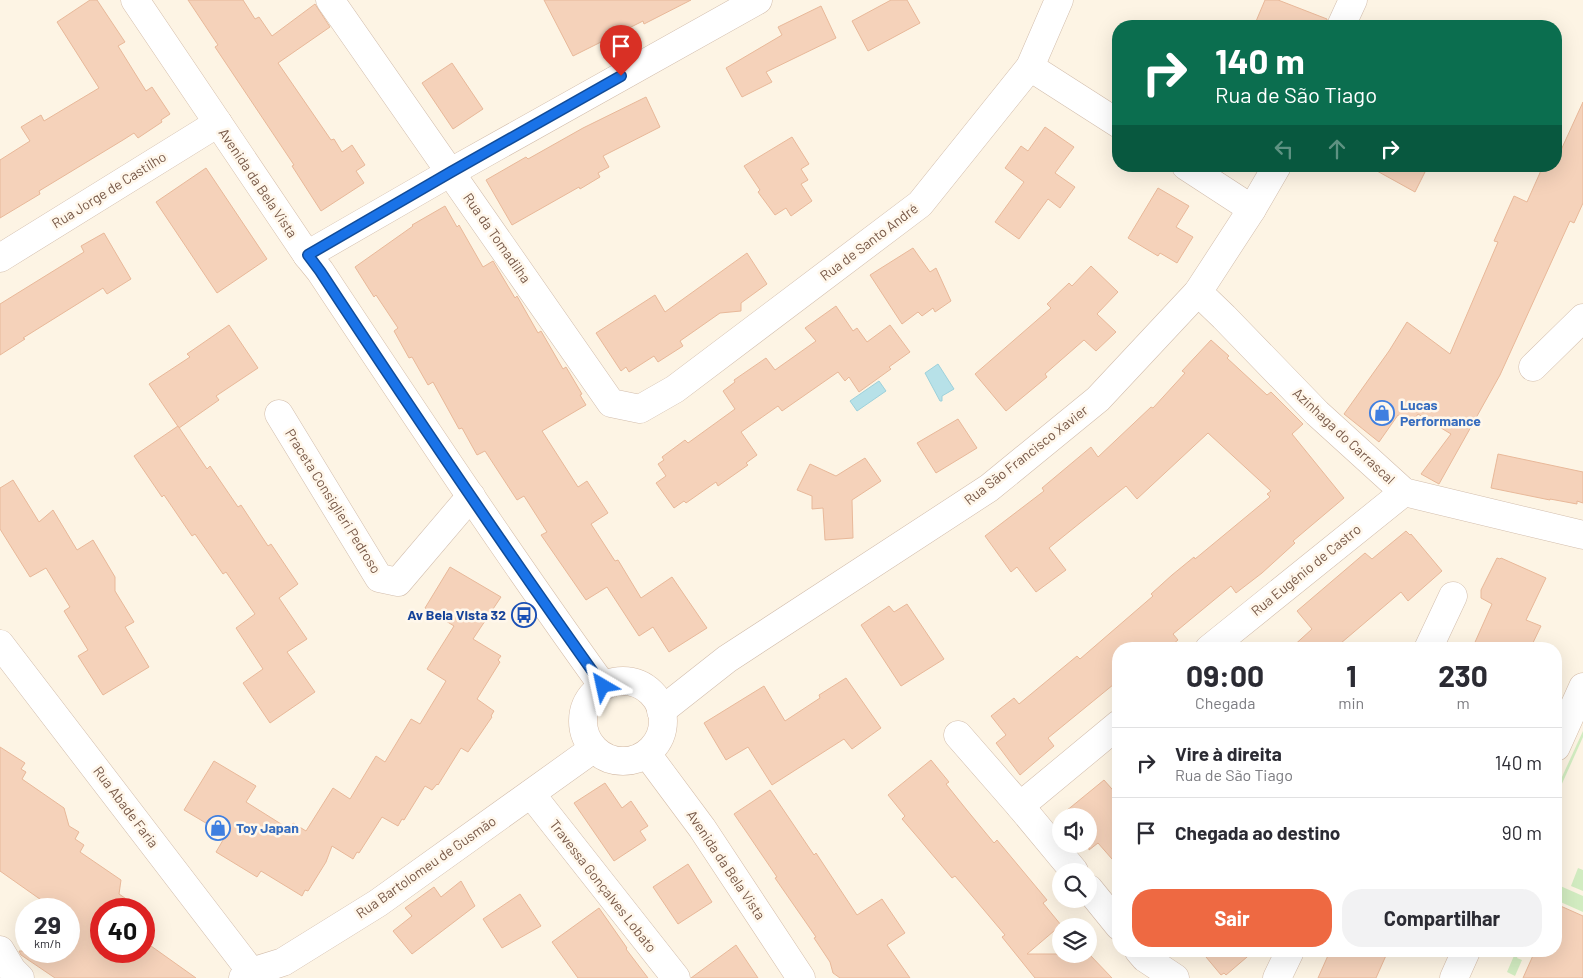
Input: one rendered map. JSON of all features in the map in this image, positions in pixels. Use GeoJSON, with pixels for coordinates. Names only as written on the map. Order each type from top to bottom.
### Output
{"type":"FeatureCollection","features":[{"type":"Feature","properties":{"kind":"street","name":"Avenida da Bela Vista"},"geometry":{"type":"LineString","coordinates":[[135,0],[553,617],[603,686]]}},
{"type":"Feature","properties":{"kind":"street","name":"Rua da Tomadilha"},"geometry":{"type":"LineString","coordinates":[[330,0],[611,403]]}},
{"type":"Feature","properties":{"kind":"street"},"geometry":{"type":"LineString","coordinates":[[308,255],[451,172],[758,0]]}},
{"type":"Feature","properties":{"kind":"street","name":"Rua de Santo André"},"geometry":{"type":"LineString","coordinates":[[611,403],[640,409],[675,389],[920,204],[1030,67],[1059,0]]}},
{"type":"Feature","properties":{"kind":"street"},"geometry":{"type":"LineString","coordinates":[[1345,20],[1353,0]]}},
{"type":"Feature","properties":{"kind":"street"},"geometry":{"type":"LineString","coordinates":[[1030,67],[1112,120]]}},
{"type":"Feature","properties":{"kind":"street","name":"Rua Jorge de Castilho"},"geometry":{"type":"LineString","coordinates":[[0,258],[218,123]]}},
{"type":"Feature","properties":{"kind":"street"},"geometry":{"type":"LineString","coordinates":[[1195,172],[1252,209]]}},
{"type":"Feature","properties":{"kind":"street","name":"Rua São Francisco Xavier"},"geometry":{"type":"LineString","coordinates":[[661,711],[727,659],[989,488],[1098,399],[1198,292],[1274,172]]}},
{"type":"Feature","properties":{"kind":"street","name":"Azinhaga do Carrascal"},"geometry":{"type":"LineString","coordinates":[[1198,292],[1317,413],[1404,492],[1583,535]]}},
{"type":"Feature","properties":{"kind":"street"},"geometry":{"type":"LineString","coordinates":[[1533,367],[1583,318]]}},
{"type":"Feature","properties":{"kind":"street","name":"Praceta Consiglieri Pedroso"},"geometry":{"type":"LineString","coordinates":[[279,414],[378,578],[398,582],[471,496]]}},
{"type":"Feature","properties":{"kind":"street","name":"Rua Eugénio de Castro"},"geometry":{"type":"LineString","coordinates":[[1226,642],[1404,492]]}},
{"type":"Feature","properties":{"kind":"street"},"geometry":{"type":"LineString","coordinates":[[1431,642],[1453,596]]}},
{"type":"Feature","properties":{"kind":"street","name":"Rua Abade Faria"},"geometry":{"type":"LineString","coordinates":[[0,644],[250,976]]}},
{"type":"Feature","properties":{"kind":"street"},"geometry":{"type":"LineString","coordinates":[[626,681],[638,684],[648,690],[656,700],[661,711],[663,722],[661,734],[647,754],[636,759],[625,762],[608,758],[593,749],[586,739],[582,716],[586,704],[593,694],[603,686],[614,682],[626,681]]}},
{"type":"Feature","properties":{"kind":"street"},"geometry":{"type":"LineString","coordinates":[[1562,734],[1583,687]]}},
{"type":"Feature","properties":{"kind":"street"},"geometry":{"type":"LineString","coordinates":[[1020,806],[1112,730]]}},
{"type":"Feature","properties":{"kind":"street"},"geometry":{"type":"LineString","coordinates":[[958,735],[1067,863]]}},
{"type":"Feature","properties":{"kind":"street","name":"Rua Bartolomeu de Gusmão"},"geometry":{"type":"LineString","coordinates":[[250,976],[283,962],[378,903],[593,749]]}},
{"type":"Feature","properties":{"kind":"street","name":"Avenida da Bela Vista"},"geometry":{"type":"LineString","coordinates":[[647,754],[702,828],[802,978]]}},
{"type":"Feature","properties":{"kind":"street","name":"Travessa Gonçalves Lobato"},"geometry":{"type":"LineString","coordinates":[[531,794],[676,978]]}},
{"type":"Feature","properties":{"kind":"street"},"geometry":{"type":"LineString","coordinates":[[1097,899],[1112,917]]}},
{"type":"Feature","properties":{"kind":"street"},"geometry":{"type":"LineString","coordinates":[[0,950],[12,970],[20,978]]}},
{"type":"Feature","properties":{"kind":"street"},"geometry":{"type":"LineString","coordinates":[[1144,957],[1175,978]]}},
{"type":"Feature","properties":{"kind":"street"},"geometry":{"type":"LineString","coordinates":[[1277,978],[1287,957]]}},
{"type":"Feature","properties":{"kind":"street"},"geometry":{"type":"LineString","coordinates":[[1454,978],[1463,957]]}},
{"type":"Feature","properties":{"kind":"green space"},"geometry":{"type":"Polygon","coordinates":[[[1583,731],[1583,737],[1562,784],[1562,777],[1583,731]]]}},
{"type":"Feature","properties":{"kind":"green space"},"geometry":{"type":"Polygon","coordinates":[[[1578,868],[1583,870],[1583,891],[1571,886],[1578,868]]]}},
{"type":"Feature","properties":{"kind":"green space"},"geometry":{"type":"Polygon","coordinates":[[[1562,887],[1583,896],[1583,912],[1562,903],[1562,887]]]}},
{"type":"Feature","properties":{"kind":"green space"},"geometry":{"type":"Polygon","coordinates":[[[1513,957],[1522,960],[1515,976],[1507,972],[1513,957]]]}},
{"type":"Feature","properties":{"kind":"water"},"geometry":{"type":"Polygon","coordinates":[[[938,364],[954,389],[942,396],[942,401],[940,401],[925,373],[938,364]]]}},
{"type":"Feature","properties":{"kind":"water"},"geometry":{"type":"Polygon","coordinates":[[[879,381],[886,391],[857,411],[850,401],[879,381]]]}},
{"type":"Feature","properties":{"kind":"building"},"geometry":{"type":"Polygon","coordinates":[[[90,0],[97,0],[125,42],[118,46],[146,91],[152,87],[170,114],[161,120],[162,122],[138,138],[134,133],[39,191],[40,194],[0,218],[0,160],[30,141],[21,127],[41,115],[44,121],[99,88],[57,22],[90,0]]]}},
{"type":"Feature","properties":{"kind":"building"},"geometry":{"type":"Polygon","coordinates":[[[188,0],[243,0],[255,19],[259,17],[272,36],[315,4],[330,27],[278,63],[331,140],[334,139],[342,152],[352,145],[365,165],[356,171],[364,183],[321,211],[292,166],[294,165],[215,47],[218,45],[188,0]]]}},
{"type":"Feature","properties":{"kind":"building"},"geometry":{"type":"Polygon","coordinates":[[[544,0],[691,0],[644,24],[643,21],[573,56],[544,0]]]}},
{"type":"Feature","properties":{"kind":"building"},"geometry":{"type":"Polygon","coordinates":[[[891,0],[907,0],[920,23],[868,51],[852,21],[891,0]]]}},
{"type":"Feature","properties":{"kind":"building"},"geometry":{"type":"Polygon","coordinates":[[[1265,0],[1278,0],[1327,19],[1327,20],[1257,20],[1265,0]]]}},
{"type":"Feature","properties":{"kind":"building"},"geometry":{"type":"Polygon","coordinates":[[[821,6],[836,38],[766,72],[772,82],[742,97],[726,68],[782,35],[778,27],[821,6]]]}},
{"type":"Feature","properties":{"kind":"building"},"geometry":{"type":"Polygon","coordinates":[[[452,63],[483,109],[453,129],[422,83],[452,63]]]}},
{"type":"Feature","properties":{"kind":"building"},"geometry":{"type":"Polygon","coordinates":[[[646,97],[660,127],[603,156],[609,167],[598,173],[600,177],[512,225],[486,180],[526,157],[528,159],[583,128],[646,97]]]}},
{"type":"Feature","properties":{"kind":"building"},"geometry":{"type":"Polygon","coordinates":[[[1583,102],[1583,203],[1574,223],[1570,221],[1500,375],[1439,484],[1421,474],[1451,434],[1418,414],[1412,422],[1398,415],[1379,442],[1344,414],[1389,351],[1407,322],[1450,354],[1498,242],[1494,241],[1514,196],[1527,202],[1540,172],[1562,172],[1562,148],[1583,102]]]}},
{"type":"Feature","properties":{"kind":"building"},"geometry":{"type":"Polygon","coordinates":[[[1045,127],[1074,147],[1055,173],[1075,187],[1060,208],[1048,199],[1019,239],[995,222],[1024,182],[1005,168],[1021,146],[1028,151],[1045,127]]]}},
{"type":"Feature","properties":{"kind":"building"},"geometry":{"type":"Polygon","coordinates":[[[792,137],[809,164],[801,169],[808,180],[801,184],[812,201],[791,216],[786,208],[775,215],[758,192],[760,190],[744,166],[792,137]]]}},
{"type":"Feature","properties":{"kind":"building"},"geometry":{"type":"Polygon","coordinates":[[[206,168],[267,259],[217,293],[156,202],[206,168]]]}},
{"type":"Feature","properties":{"kind":"building"},"geometry":{"type":"Polygon","coordinates":[[[1379,172],[1425,172],[1415,192],[1379,172]]]}},
{"type":"Feature","properties":{"kind":"building"},"geometry":{"type":"Polygon","coordinates":[[[1158,188],[1189,206],[1176,227],[1193,237],[1177,263],[1160,253],[1158,256],[1128,238],[1158,188]]]}},
{"type":"Feature","properties":{"kind":"building"},"geometry":{"type":"Polygon","coordinates":[[[445,206],[457,227],[459,225],[483,267],[493,261],[515,298],[517,296],[538,333],[541,331],[563,369],[566,367],[582,394],[580,395],[586,405],[542,431],[578,487],[587,481],[608,513],[591,524],[615,561],[618,560],[641,598],[672,577],[707,628],[669,652],[653,627],[639,636],[607,587],[586,600],[541,535],[547,532],[524,496],[517,500],[485,451],[477,455],[462,428],[459,429],[433,382],[428,385],[412,357],[409,358],[394,331],[398,328],[376,295],[374,297],[355,267],[412,225],[445,206]]]}},
{"type":"Feature","properties":{"kind":"building"},"geometry":{"type":"Polygon","coordinates":[[[104,233],[131,279],[107,294],[103,288],[23,338],[25,339],[0,355],[0,304],[84,252],[81,246],[104,233]]]}},
{"type":"Feature","properties":{"kind":"building"},"geometry":{"type":"Polygon","coordinates":[[[913,248],[930,272],[936,268],[951,301],[935,312],[933,308],[922,316],[918,312],[902,324],[870,275],[913,248]]]}},
{"type":"Feature","properties":{"kind":"building"},"geometry":{"type":"Polygon","coordinates":[[[747,253],[767,284],[741,303],[741,311],[720,313],[680,341],[683,346],[658,362],[654,356],[629,372],[626,367],[621,371],[596,333],[655,295],[665,312],[747,253]]]}},
{"type":"Feature","properties":{"kind":"building"},"geometry":{"type":"Polygon","coordinates":[[[1091,266],[1118,292],[1097,314],[1116,332],[1096,351],[1084,340],[1045,374],[1047,377],[1006,411],[975,374],[1051,308],[1047,304],[1069,283],[1072,286],[1091,266]]]}},
{"type":"Feature","properties":{"kind":"building"},"geometry":{"type":"Polygon","coordinates":[[[836,306],[853,331],[857,328],[867,342],[890,325],[910,352],[889,367],[891,369],[859,392],[849,377],[845,381],[838,372],[782,411],[778,406],[741,432],[757,455],[746,463],[748,465],[718,486],[716,482],[686,503],[684,501],[674,508],[656,483],[666,476],[658,464],[664,460],[662,457],[685,440],[688,443],[735,409],[723,391],[735,382],[734,380],[766,358],[775,370],[816,341],[805,328],[836,306]]]}},
{"type":"Feature","properties":{"kind":"building"},"geometry":{"type":"Polygon","coordinates":[[[229,325],[258,368],[216,396],[219,400],[179,428],[149,384],[190,357],[187,354],[229,325]]]}},
{"type":"Feature","properties":{"kind":"building"},"geometry":{"type":"Polygon","coordinates":[[[1211,340],[1229,356],[1227,358],[1267,395],[1271,392],[1303,424],[1292,434],[1344,498],[1293,541],[1295,543],[1262,573],[1236,593],[1231,586],[1173,634],[1178,640],[1176,642],[1112,642],[1112,686],[1048,738],[1054,746],[1020,775],[996,743],[1006,735],[991,716],[1014,698],[1019,704],[1077,656],[1080,659],[1153,596],[1151,594],[1172,575],[1194,557],[1195,559],[1270,497],[1267,494],[1271,491],[1208,433],[1137,499],[1126,486],[1049,548],[1066,570],[1036,592],[1017,567],[1011,572],[985,536],[1044,491],[1042,488],[1091,447],[1098,457],[1151,407],[1153,408],[1185,373],[1182,371],[1211,340]]]}},
{"type":"Feature","properties":{"kind":"building"},"geometry":{"type":"Polygon","coordinates":[[[958,419],[977,448],[936,473],[917,443],[958,419]]]}},
{"type":"Feature","properties":{"kind":"building"},"geometry":{"type":"Polygon","coordinates":[[[178,426],[207,469],[210,466],[238,507],[241,505],[268,546],[271,544],[298,584],[279,598],[307,639],[287,652],[315,692],[270,723],[243,683],[263,669],[236,628],[255,614],[226,572],[223,574],[195,534],[192,536],[164,495],[162,497],[134,456],[178,426]]]}},
{"type":"Feature","properties":{"kind":"building"},"geometry":{"type":"Polygon","coordinates":[[[1498,454],[1583,472],[1583,503],[1577,501],[1577,504],[1550,500],[1491,488],[1498,454]]]}},
{"type":"Feature","properties":{"kind":"building"},"geometry":{"type":"Polygon","coordinates":[[[865,458],[881,481],[852,500],[853,538],[825,540],[823,508],[812,509],[812,496],[797,490],[810,464],[836,476],[865,458]]]}},
{"type":"Feature","properties":{"kind":"building"},"geometry":{"type":"Polygon","coordinates":[[[13,480],[39,522],[53,510],[77,550],[93,540],[115,577],[115,591],[134,622],[125,627],[149,667],[103,695],[78,656],[88,650],[64,611],[70,607],[46,568],[30,577],[0,529],[0,488],[13,480]]]}},
{"type":"Feature","properties":{"kind":"building"},"geometry":{"type":"Polygon","coordinates":[[[1406,531],[1411,534],[1442,571],[1408,601],[1401,592],[1342,642],[1298,642],[1312,629],[1297,611],[1365,553],[1372,559],[1406,531]]]}},
{"type":"Feature","properties":{"kind":"building"},"geometry":{"type":"Polygon","coordinates":[[[1497,558],[1501,558],[1546,578],[1526,620],[1541,626],[1533,642],[1475,642],[1492,604],[1481,598],[1481,590],[1497,558]]]}},
{"type":"Feature","properties":{"kind":"building"},"geometry":{"type":"Polygon","coordinates":[[[450,567],[501,597],[473,639],[501,656],[498,660],[500,662],[477,699],[494,711],[492,717],[468,752],[461,748],[438,785],[432,790],[425,786],[404,820],[402,819],[398,826],[382,817],[359,853],[357,852],[353,859],[332,846],[326,862],[308,891],[305,890],[302,896],[261,871],[257,877],[216,852],[226,835],[184,810],[214,761],[256,786],[246,802],[289,829],[293,823],[306,831],[333,788],[350,799],[376,756],[385,762],[411,719],[420,724],[446,681],[427,669],[454,626],[425,608],[450,567]]]}},
{"type":"Feature","properties":{"kind":"building"},"geometry":{"type":"Polygon","coordinates":[[[907,604],[944,659],[901,686],[861,625],[889,606],[894,612],[907,604]]]}},
{"type":"Feature","properties":{"kind":"building"},"geometry":{"type":"Polygon","coordinates":[[[846,678],[881,728],[852,749],[844,739],[772,785],[748,747],[726,760],[704,723],[764,686],[785,721],[820,698],[819,695],[846,678]]]}},
{"type":"Feature","properties":{"kind":"building"},"geometry":{"type":"Polygon","coordinates":[[[0,747],[25,763],[21,769],[26,772],[22,779],[64,808],[69,826],[79,832],[75,839],[84,845],[80,852],[121,880],[119,894],[125,898],[90,898],[90,963],[155,963],[155,949],[196,978],[55,978],[33,963],[80,963],[80,898],[38,898],[0,871],[0,747]]]}},
{"type":"Feature","properties":{"kind":"building"},"geometry":{"type":"Polygon","coordinates":[[[931,760],[949,782],[946,784],[994,843],[997,840],[1047,900],[1043,903],[1055,918],[1052,918],[1052,933],[1027,954],[1052,954],[1052,963],[1097,962],[1112,978],[1035,978],[1002,937],[1005,935],[955,876],[952,878],[902,819],[905,816],[888,795],[931,760]]]}},
{"type":"Feature","properties":{"kind":"building"},"geometry":{"type":"Polygon","coordinates":[[[1104,780],[1112,789],[1112,859],[1098,843],[1097,808],[1070,808],[1104,780]]]}},
{"type":"Feature","properties":{"kind":"building"},"geometry":{"type":"Polygon","coordinates":[[[605,783],[622,808],[631,801],[648,826],[640,831],[646,840],[614,861],[574,803],[605,783]]]}},
{"type":"Feature","properties":{"kind":"building"},"geometry":{"type":"Polygon","coordinates":[[[770,790],[814,855],[816,853],[857,915],[882,899],[905,933],[887,945],[910,978],[840,978],[833,973],[830,962],[814,938],[816,937],[734,814],[770,790]]]}},
{"type":"Feature","properties":{"kind":"building"},"geometry":{"type":"Polygon","coordinates":[[[688,864],[712,902],[678,924],[653,887],[688,864]]]}},
{"type":"Feature","properties":{"kind":"building"},"geometry":{"type":"Polygon","coordinates":[[[461,881],[475,906],[412,954],[393,931],[412,916],[405,908],[434,887],[441,897],[461,881]]]}},
{"type":"Feature","properties":{"kind":"building"},"geometry":{"type":"Polygon","coordinates":[[[520,894],[541,926],[502,948],[483,919],[520,894]]]}},
{"type":"Feature","properties":{"kind":"building"},"geometry":{"type":"Polygon","coordinates":[[[1562,907],[1583,916],[1583,978],[1523,978],[1532,957],[1562,957],[1562,907]]]}},
{"type":"Feature","properties":{"kind":"building"},"geometry":{"type":"Polygon","coordinates":[[[599,908],[648,978],[578,978],[552,942],[599,908]]]}},
{"type":"Feature","properties":{"kind":"building"},"geometry":{"type":"Polygon","coordinates":[[[736,945],[758,978],[691,978],[736,945]]]}},
{"type":"Feature","properties":{"kind":"building"},"geometry":{"type":"Polygon","coordinates":[[[1206,957],[1247,957],[1226,975],[1224,973],[1221,975],[1206,957]]]}},
{"type":"Feature","properties":{"kind":"building"},"geometry":{"type":"Polygon","coordinates":[[[1327,957],[1385,957],[1376,978],[1318,978],[1327,957]]]}},
{"type":"Feature","properties":{"kind":"place","name":"Lucas Performance"},"geometry":{"type":"Point","coordinates":[1382,413]}},
{"type":"Feature","properties":{"kind":"place","name":"Av Bela Vista 32"},"geometry":{"type":"Point","coordinates":[524,615]}},
{"type":"Feature","properties":{"kind":"place","name":"Toy Japan"},"geometry":{"type":"Point","coordinates":[218,828]}},
{"type":"Feature","properties":{"kind":"route"},"geometry":{"type":"LineString","coordinates":[[603,686],[553,617],[308,255],[621,76]]}}]}
